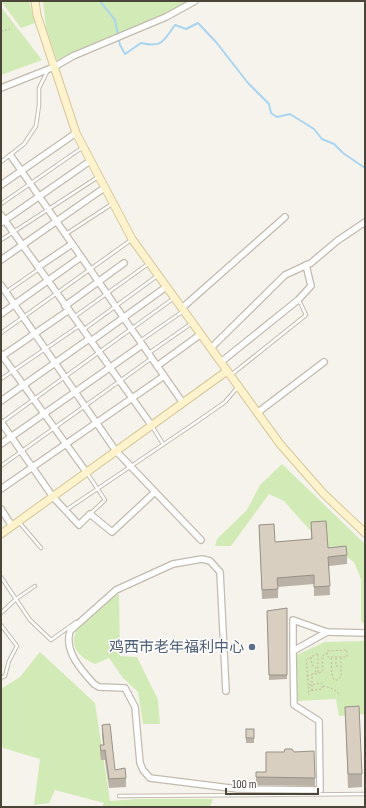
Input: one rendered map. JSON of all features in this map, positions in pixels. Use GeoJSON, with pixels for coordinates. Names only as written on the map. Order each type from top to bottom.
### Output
{"type":"FeatureCollection","features":[{"type":"Feature","properties":{"kind":"street"},"geometry":{"type":"LineString","coordinates":[[35,1],[37,15],[51,68],[76,133],[132,239],[280,444],[323,493],[365,533]]}},
{"type":"Feature","properties":{"kind":"street"},"geometry":{"type":"LineString","coordinates":[[1,88],[51,68],[73,56],[166,17],[195,1]]}},
{"type":"Feature","properties":{"kind":"street"},"geometry":{"type":"LineString","coordinates":[[1,185],[76,133]]}},
{"type":"Feature","properties":{"kind":"street"},"geometry":{"type":"LineString","coordinates":[[11,156],[183,403]]}},
{"type":"Feature","properties":{"kind":"street"},"geometry":{"type":"LineString","coordinates":[[3,222],[90,162]]}},
{"type":"Feature","properties":{"kind":"street"},"geometry":{"type":"LineString","coordinates":[[1,260],[104,188]]}},
{"type":"Feature","properties":{"kind":"street"},"geometry":{"type":"LineString","coordinates":[[1,215],[3,222],[13,232],[152,426]]}},
{"type":"Feature","properties":{"kind":"street"},"geometry":{"type":"LineString","coordinates":[[183,309],[285,217]]}},
{"type":"Feature","properties":{"kind":"street"},"geometry":{"type":"LineString","coordinates":[[211,348],[285,275],[306,266],[365,222]]}},
{"type":"Feature","properties":{"kind":"street"},"geometry":{"type":"LineString","coordinates":[[39,268],[72,244]]}},
{"type":"Feature","properties":{"kind":"street"},"geometry":{"type":"LineString","coordinates":[[1,314],[81,257]]}},
{"type":"Feature","properties":{"kind":"street"},"geometry":{"type":"LineString","coordinates":[[87,472],[24,385],[1,356],[35,334],[124,263]]}},
{"type":"Feature","properties":{"kind":"street"},"geometry":{"type":"LineString","coordinates":[[221,362],[298,300],[311,286],[306,266]]}},
{"type":"Feature","properties":{"kind":"street"},"geometry":{"type":"LineString","coordinates":[[1,285],[116,451],[201,540]]}},
{"type":"Feature","properties":{"kind":"street"},"geometry":{"type":"LineString","coordinates":[[1,401],[55,363],[124,318],[166,287]]}},
{"type":"Feature","properties":{"kind":"street"},"geometry":{"type":"LineString","coordinates":[[157,366],[201,334]]}},
{"type":"Feature","properties":{"kind":"street"},"geometry":{"type":"LineString","coordinates":[[1,444],[110,368],[141,343]]}},
{"type":"Feature","properties":{"kind":"street"},"geometry":{"type":"LineString","coordinates":[[257,413],[324,362]]}},
{"type":"Feature","properties":{"kind":"street"},"geometry":{"type":"LineString","coordinates":[[1,534],[183,403],[229,373]]}},
{"type":"Feature","properties":{"kind":"street"},"geometry":{"type":"LineString","coordinates":[[1,489],[164,376]]}},
{"type":"Feature","properties":{"kind":"street"},"geometry":{"type":"LineString","coordinates":[[1,423],[53,497],[79,525],[90,514],[112,532],[155,492]]}},
{"type":"Feature","properties":{"kind":"street"},"geometry":{"type":"LineString","coordinates":[[1,509],[12,526]]}},
{"type":"Feature","properties":{"kind":"street"},"geometry":{"type":"LineString","coordinates":[[226,691],[220,572],[210,561],[202,559],[173,564],[116,590],[70,631],[68,637],[70,653],[94,684],[99,687],[125,688],[135,707],[140,763],[143,770],[150,778],[238,789],[320,790],[319,721],[294,705],[293,620],[327,632],[365,633]]}},
{"type":"Feature","properties":{"kind":"street"},"geometry":{"type":"LineString","coordinates":[[293,651],[327,632]]}},
{"type":"Feature","properties":{"kind":"lane"},"geometry":{"type":"LineString","coordinates":[[1,162],[11,156],[24,144],[36,126],[39,105],[39,88],[51,68]]}},
{"type":"Feature","properties":{"kind":"lane"},"geometry":{"type":"LineString","coordinates":[[1,204],[83,147]]}},
{"type":"Feature","properties":{"kind":"lane"},"geometry":{"type":"LineString","coordinates":[[1,240],[98,177]]}},
{"type":"Feature","properties":{"kind":"lane"},"geometry":{"type":"LineString","coordinates":[[65,234],[113,203]]}},
{"type":"Feature","properties":{"kind":"lane"},"geometry":{"type":"LineString","coordinates":[[1,333],[132,239]]}},
{"type":"Feature","properties":{"kind":"lane"},"geometry":{"type":"LineString","coordinates":[[74,318],[149,263]]}},
{"type":"Feature","properties":{"kind":"lane"},"geometry":{"type":"LineString","coordinates":[[6,292],[39,268]]}},
{"type":"Feature","properties":{"kind":"lane"},"geometry":{"type":"LineString","coordinates":[[1,379],[45,349],[116,306],[158,275]]}},
{"type":"Feature","properties":{"kind":"lane"},"geometry":{"type":"LineString","coordinates":[[1,423],[174,298]]}},
{"type":"Feature","properties":{"kind":"lane"},"geometry":{"type":"LineString","coordinates":[[229,373],[306,315],[298,300]]}},
{"type":"Feature","properties":{"kind":"lane"},"geometry":{"type":"LineString","coordinates":[[141,343],[183,309]]}},
{"type":"Feature","properties":{"kind":"lane"},"geometry":{"type":"LineString","coordinates":[[1,466],[120,381],[192,323]]}},
{"type":"Feature","properties":{"kind":"lane"},"geometry":{"type":"LineString","coordinates":[[65,510],[225,402],[238,386]]}},
{"type":"Feature","properties":{"kind":"lane"},"geometry":{"type":"LineString","coordinates":[[152,426],[163,444]]}},
{"type":"Feature","properties":{"kind":"lane"},"geometry":{"type":"LineString","coordinates":[[87,472],[105,500],[90,514]]}},
{"type":"Feature","properties":{"kind":"lane"},"geometry":{"type":"LineString","coordinates":[[18,522],[41,548]]}},
{"type":"Feature","properties":{"kind":"lane"},"geometry":{"type":"LineString","coordinates":[[1,577],[30,620],[51,640],[78,621]]}},
{"type":"Feature","properties":{"kind":"lane"},"geometry":{"type":"LineString","coordinates":[[1,613],[16,599],[36,586]]}},
{"type":"Feature","properties":{"kind":"lane"},"geometry":{"type":"LineString","coordinates":[[1,625],[17,646],[9,661],[5,676],[1,678]]}},
{"type":"Feature","properties":{"kind":"lane"},"geometry":{"type":"LineString","coordinates":[[119,796],[365,794]]}},
{"type":"Feature","properties":{"kind":"path"},"geometry":{"type":"LineString","coordinates":[[1,30],[10,29]]}},
{"type":"Feature","properties":{"kind":"path"},"geometry":{"type":"LineString","coordinates":[[307,676],[323,671],[322,656],[327,653],[327,651],[346,650],[347,657],[328,658],[327,653]]}},
{"type":"Feature","properties":{"kind":"path"},"geometry":{"type":"LineString","coordinates":[[309,695],[306,660],[318,653],[318,673]]}},
{"type":"Feature","properties":{"kind":"path"},"geometry":{"type":"LineString","coordinates":[[311,657],[312,665]]}},
{"type":"Feature","properties":{"kind":"path"},"geometry":{"type":"LineString","coordinates":[[331,657],[332,675],[334,680],[337,680],[341,677],[341,657]]}},
{"type":"Feature","properties":{"kind":"path"},"geometry":{"type":"LineString","coordinates":[[336,657],[336,666]]}},
{"type":"Feature","properties":{"kind":"path"},"geometry":{"type":"LineString","coordinates":[[306,667],[312,665],[317,667]]}},
{"type":"Feature","properties":{"kind":"path"},"geometry":{"type":"LineString","coordinates":[[332,666],[341,666]]}},
{"type":"Feature","properties":{"kind":"path"},"geometry":{"type":"LineString","coordinates":[[312,690],[312,675],[316,671],[317,667]]}},
{"type":"Feature","properties":{"kind":"path"},"geometry":{"type":"LineString","coordinates":[[308,685],[322,683],[322,686],[331,688],[341,695]]}},
{"type":"Feature","properties":{"kind":"path"},"geometry":{"type":"LineString","coordinates":[[309,691],[322,689],[322,686]]}},
{"type":"Feature","properties":{"kind":"green space"},"geometry":{"type":"Polygon","coordinates":[[[1,1],[29,1],[35,23],[21,28],[1,1]]]}},
{"type":"Feature","properties":{"kind":"green space"},"geometry":{"type":"Polygon","coordinates":[[[43,1],[189,1],[163,15],[57,60],[46,28],[43,1]]]}},
{"type":"Feature","properties":{"kind":"green space"},"geometry":{"type":"Polygon","coordinates":[[[1,7],[42,60],[1,75],[1,7]]]}},
{"type":"Feature","properties":{"kind":"green space"},"geometry":{"type":"Polygon","coordinates":[[[282,464],[365,544],[365,625],[361,621],[361,579],[354,562],[338,551],[326,548],[284,501],[269,494],[231,546],[215,546],[217,539],[247,510],[260,485],[282,464]]]}},
{"type":"Feature","properties":{"kind":"green space"},"geometry":{"type":"Polygon","coordinates":[[[119,594],[120,656],[137,657],[158,700],[160,724],[143,724],[138,692],[123,678],[109,658],[95,664],[81,656],[75,647],[75,637],[79,627],[87,617],[108,600],[119,594]]]}},
{"type":"Feature","properties":{"kind":"green space"},"geometry":{"type":"Polygon","coordinates":[[[365,641],[365,714],[339,716],[336,699],[297,701],[296,655],[325,642],[365,641]]]}},
{"type":"Feature","properties":{"kind":"green space"},"geometry":{"type":"Polygon","coordinates":[[[40,652],[95,703],[110,801],[137,799],[213,799],[210,807],[102,807],[104,803],[55,790],[49,803],[34,805],[40,759],[3,748],[1,743],[1,689],[20,677],[40,652]]]}},
{"type":"Feature","properties":{"kind":"building"},"geometry":{"type":"Polygon","coordinates":[[[326,521],[328,548],[346,546],[347,555],[328,557],[330,586],[314,587],[314,575],[277,578],[278,589],[262,590],[259,525],[274,524],[275,542],[312,539],[311,522],[326,521]]]}},
{"type":"Feature","properties":{"kind":"building"},"geometry":{"type":"Polygon","coordinates":[[[287,608],[287,675],[269,675],[267,611],[287,608]]]}},
{"type":"Feature","properties":{"kind":"building"},"geometry":{"type":"Polygon","coordinates":[[[359,706],[362,774],[348,774],[345,707],[359,706]]]}},
{"type":"Feature","properties":{"kind":"building"},"geometry":{"type":"Polygon","coordinates":[[[110,724],[115,770],[125,768],[126,778],[109,779],[105,750],[101,751],[100,745],[104,745],[102,725],[110,724]]]}},
{"type":"Feature","properties":{"kind":"building"},"geometry":{"type":"Polygon","coordinates":[[[246,729],[254,729],[254,738],[246,738],[246,729]]]}},
{"type":"Feature","properties":{"kind":"building"},"geometry":{"type":"Polygon","coordinates":[[[285,749],[292,749],[294,752],[314,751],[315,778],[256,777],[256,772],[266,772],[266,752],[284,752],[285,749]]]}},
{"type":"Feature","properties":{"kind":"waterway"},"geometry":{"type":"LineString","coordinates":[[100,1],[115,20],[120,45],[125,54],[141,43],[154,45],[162,42],[175,25],[186,29],[198,23],[216,42],[248,83],[269,104],[271,113],[277,117],[290,114],[314,129],[322,139],[334,144],[343,153],[365,168]]}},
{"type":"Feature","properties":{"kind":"place","name":"鸡西市老年福利中心"},"geometry":{"type":"Point","coordinates":[252,647]}}]}
